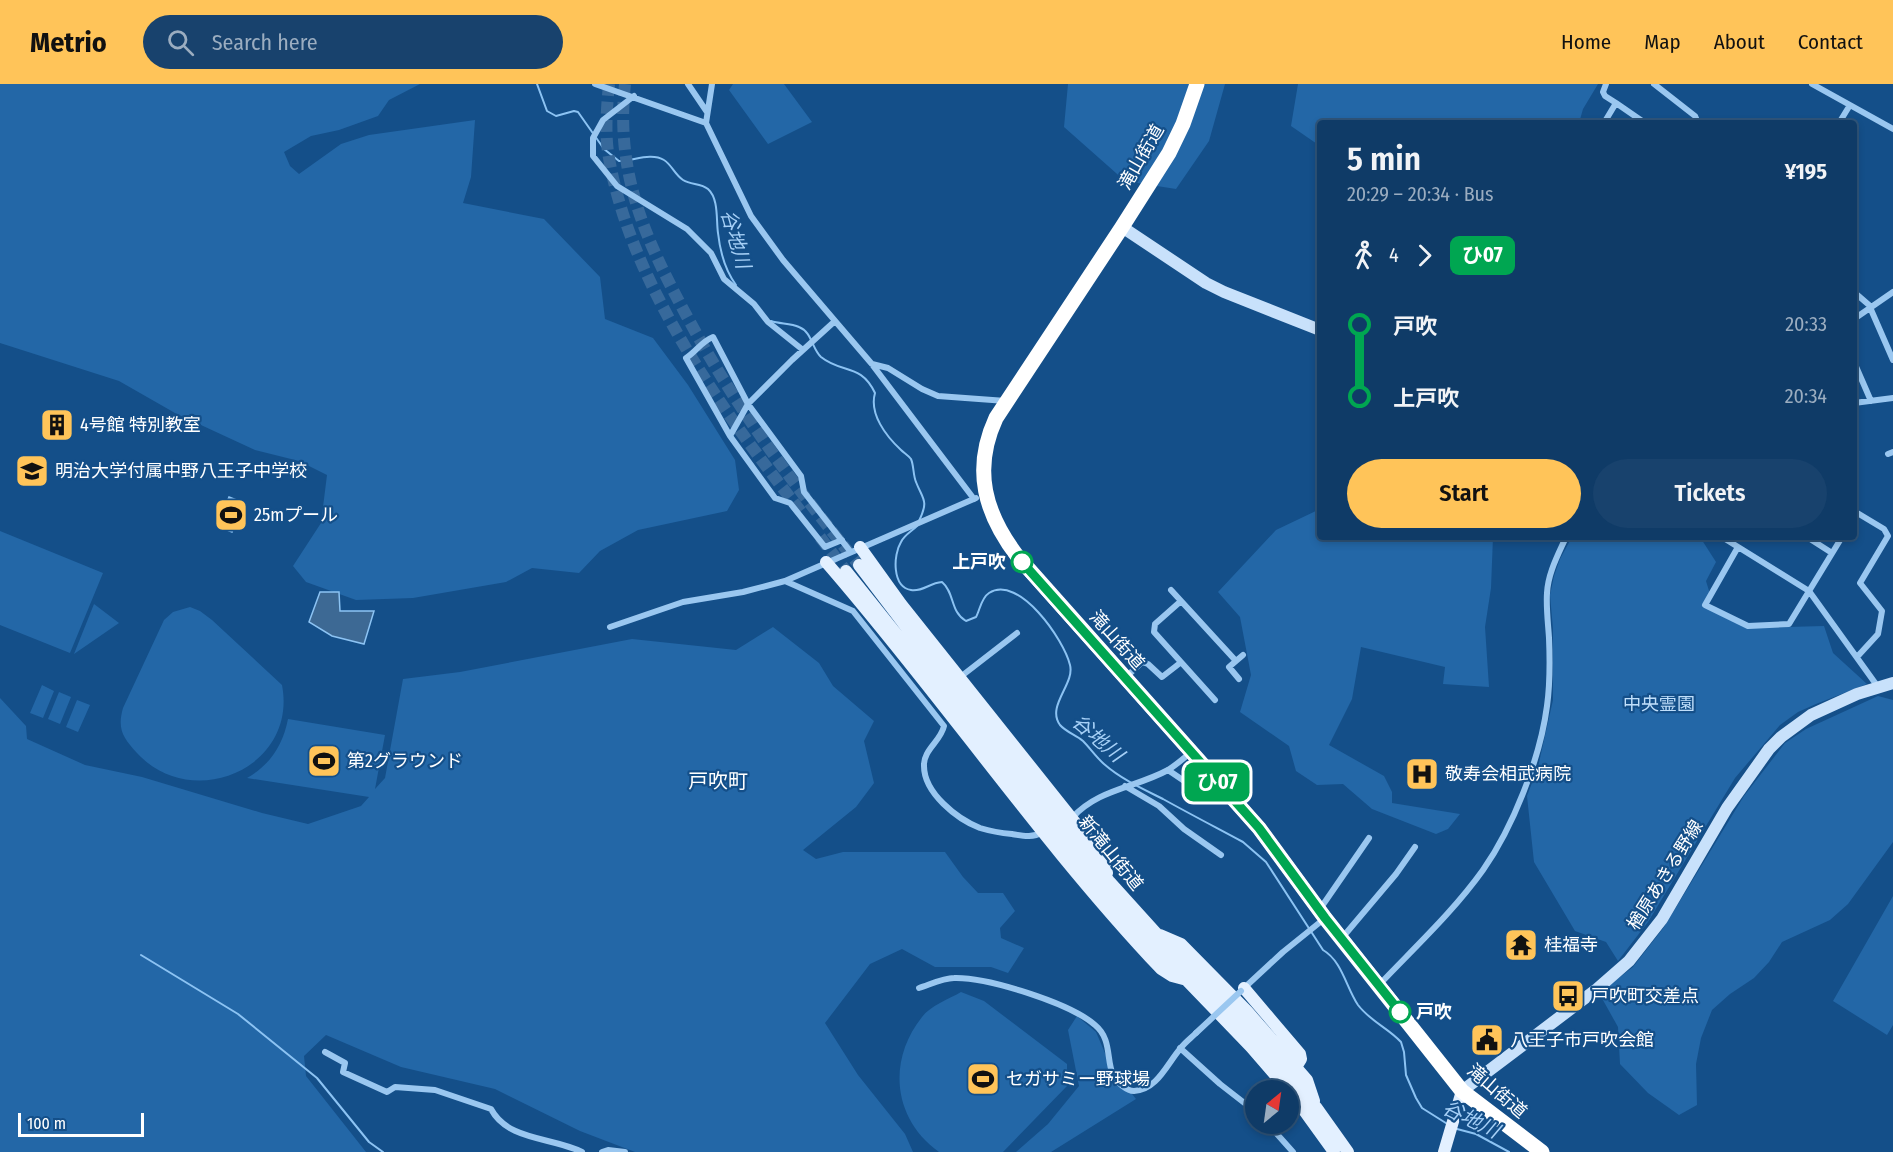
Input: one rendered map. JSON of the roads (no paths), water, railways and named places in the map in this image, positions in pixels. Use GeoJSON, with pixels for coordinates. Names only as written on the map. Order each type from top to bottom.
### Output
{"type":"FeatureCollection","features":[{"type":"Feature","properties":{"kind":"highway","name":"滝山街道"},"geometry":{"type":"LineString","coordinates":[[1197,84],[1169,153],[993,424],[987,443],[980,497],[1014,552],[1259,828],[1285,862],[1321,918],[1342,938],[1462,1091],[1542,1152]]}},
{"type":"Feature","properties":{"kind":"main road"},"geometry":{"type":"LineString","coordinates":[[1122,227],[1206,283],[1317,329]]}},
{"type":"Feature","properties":{"kind":"main road"},"geometry":{"type":"LineString","coordinates":[[855,549],[1101,855],[1109,881]]}},
{"type":"Feature","properties":{"kind":"main road"},"geometry":{"type":"LineString","coordinates":[[826,562],[882,629],[948,722],[1043,832],[1087,888],[1161,969],[1172,976],[1188,980]]}},
{"type":"Feature","properties":{"kind":"main road","name":"新滝山街道"},"geometry":{"type":"LineString","coordinates":[[859,565],[1109,881],[1258,1038],[1316,1107],[1348,1152]]}},
{"type":"Feature","properties":{"kind":"main road","name":"新滝山街道"},"geometry":{"type":"LineString","coordinates":[[846,571],[1082,866],[1275,1074],[1334,1152]]}},
{"type":"Feature","properties":{"kind":"main road","name":"楢原あきる野線"},"geometry":{"type":"LineString","coordinates":[[1462,1091],[1597,989],[1629,961],[1662,919],[1727,808],[1769,749],[1781,736],[1810,715],[1857,694],[1893,683]]}},
{"type":"Feature","properties":{"kind":"main road"},"geometry":{"type":"LineString","coordinates":[[1156,933],[1177,941],[1247,1011],[1310,1085],[1316,1107]]}},
{"type":"Feature","properties":{"kind":"main road"},"geometry":{"type":"LineString","coordinates":[[1242,990],[1300,1054],[1301,1059],[1296,1067]]}},
{"type":"Feature","properties":{"kind":"main road"},"geometry":{"type":"LineString","coordinates":[[1444,1152],[1462,1091]]}},
{"type":"Feature","properties":{"kind":"street"},"geometry":{"type":"LineString","coordinates":[[595,84],[706,123]]}},
{"type":"Feature","properties":{"kind":"street"},"geometry":{"type":"LineString","coordinates":[[688,84],[707,112]]}},
{"type":"Feature","properties":{"kind":"street"},"geometry":{"type":"LineString","coordinates":[[610,627],[683,602],[743,592],[785,580],[980,497],[871,363],[783,260],[751,216],[706,123],[712,84]]}},
{"type":"Feature","properties":{"kind":"street"},"geometry":{"type":"LineString","coordinates":[[1606,84],[1603,92],[1605,96],[1641,120]]}},
{"type":"Feature","properties":{"kind":"street"},"geometry":{"type":"LineString","coordinates":[[1654,84],[1695,116],[1697,120]]}},
{"type":"Feature","properties":{"kind":"street"},"geometry":{"type":"LineString","coordinates":[[1812,84],[1893,129]]}},
{"type":"Feature","properties":{"kind":"street"},"geometry":{"type":"LineString","coordinates":[[634,96],[605,117],[595,134],[593,156],[617,186],[687,229],[711,253],[724,279],[754,304],[768,322],[803,350]]}},
{"type":"Feature","properties":{"kind":"street"},"geometry":{"type":"LineString","coordinates":[[1606,120],[1616,103]]}},
{"type":"Feature","properties":{"kind":"street"},"geometry":{"type":"LineString","coordinates":[[1841,120],[1850,105]]}},
{"type":"Feature","properties":{"kind":"street"},"geometry":{"type":"LineString","coordinates":[[1857,317],[1893,292]]}},
{"type":"Feature","properties":{"kind":"street"},"geometry":{"type":"LineString","coordinates":[[1857,295],[1870,308],[1893,360]]}},
{"type":"Feature","properties":{"kind":"street"},"geometry":{"type":"LineString","coordinates":[[730,436],[748,404],[835,321]]}},
{"type":"Feature","properties":{"kind":"street"},"geometry":{"type":"LineString","coordinates":[[842,540],[825,547],[790,504],[775,498],[730,436],[686,358],[696,352],[707,339],[713,337],[748,404],[801,476],[804,492],[842,540],[855,549]]}},
{"type":"Feature","properties":{"kind":"street"},"geometry":{"type":"LineString","coordinates":[[871,363],[888,368],[938,396],[1006,401]]}},
{"type":"Feature","properties":{"kind":"street"},"geometry":{"type":"LineString","coordinates":[[1857,369],[1871,401]]}},
{"type":"Feature","properties":{"kind":"street"},"geometry":{"type":"LineString","coordinates":[[1857,403],[1893,399]]}},
{"type":"Feature","properties":{"kind":"street"},"geometry":{"type":"LineString","coordinates":[[1857,514],[1884,529],[1888,536],[1860,583],[1882,611],[1878,634],[1857,657]]}},
{"type":"Feature","properties":{"kind":"street"},"geometry":{"type":"LineString","coordinates":[[1378,986],[1436,926],[1473,883],[1496,849],[1525,789],[1539,744],[1547,707],[1550,667],[1548,585],[1565,540]]}},
{"type":"Feature","properties":{"kind":"street"},"geometry":{"type":"LineString","coordinates":[[1727,540],[1809,591],[1878,687]]}},
{"type":"Feature","properties":{"kind":"street"},"geometry":{"type":"LineString","coordinates":[[1812,540],[1832,552]]}},
{"type":"Feature","properties":{"kind":"street"},"geometry":{"type":"LineString","coordinates":[[1738,547],[1705,605],[1748,626],[1789,624],[1840,540]]}},
{"type":"Feature","properties":{"kind":"street"},"geometry":{"type":"LineString","coordinates":[[785,580],[853,611],[948,722],[929,750],[923,765],[926,778],[941,803],[984,829],[1033,837],[1043,832]]}},
{"type":"Feature","properties":{"kind":"street"},"geometry":{"type":"LineString","coordinates":[[1171,590],[1236,661]]}},
{"type":"Feature","properties":{"kind":"street"},"geometry":{"type":"LineString","coordinates":[[1181,601],[1155,624],[1153,629],[1180,663],[1215,700]]}},
{"type":"Feature","properties":{"kind":"street"},"geometry":{"type":"LineString","coordinates":[[959,678],[1017,633]]}},
{"type":"Feature","properties":{"kind":"street"},"geometry":{"type":"LineString","coordinates":[[1239,679],[1229,667],[1243,655]]}},
{"type":"Feature","properties":{"kind":"street"},"geometry":{"type":"LineString","coordinates":[[1125,678],[1142,663],[1148,664],[1162,677],[1180,663]]}},
{"type":"Feature","properties":{"kind":"street"},"geometry":{"type":"LineString","coordinates":[[1072,818],[1083,806],[1096,798],[1168,770],[1191,753]]}},
{"type":"Feature","properties":{"kind":"street"},"geometry":{"type":"LineString","coordinates":[[1168,770],[1196,789]]}},
{"type":"Feature","properties":{"kind":"street"},"geometry":{"type":"LineString","coordinates":[[1126,786],[1159,806],[1184,829],[1221,855]]}},
{"type":"Feature","properties":{"kind":"street"},"geometry":{"type":"LineString","coordinates":[[919,988],[951,977],[979,980],[1057,1003],[1079,1013],[1097,1026],[1109,1048],[1113,1076],[1126,1089],[1133,1091],[1149,1086],[1180,1048],[1321,918],[1369,838]]}},
{"type":"Feature","properties":{"kind":"street"},"geometry":{"type":"LineString","coordinates":[[1342,938],[1396,874],[1415,847]]}},
{"type":"Feature","properties":{"kind":"street"},"geometry":{"type":"LineString","coordinates":[[1180,1048],[1245,1103]]}},
{"type":"Feature","properties":{"kind":"street"},"geometry":{"type":"LineString","coordinates":[[325,1052],[345,1063],[343,1072],[387,1092],[395,1087],[435,1090],[490,1109],[496,1119],[514,1131],[570,1146],[582,1152]]}},
{"type":"Feature","properties":{"kind":"street"},"geometry":{"type":"LineString","coordinates":[[1277,1134],[1293,1152]]}},
{"type":"Feature","properties":{"kind":"street"},"geometry":{"type":"LineString","coordinates":[[602,1152],[608,1150],[625,1152]]}},
{"type":"Feature","properties":{"kind":"waterway","name":"谷地川"},"geometry":{"type":"LineString","coordinates":[[537,84],[547,111],[556,116],[578,112],[604,149],[619,161],[648,157],[659,158],[683,180],[702,186],[712,193],[724,260],[736,285]]}},
{"type":"Feature","properties":{"kind":"waterway","name":"谷地川"},"geometry":{"type":"LineString","coordinates":[[771,321],[803,329],[821,357],[836,366],[857,373],[870,384],[875,393],[874,409],[880,424],[911,459],[915,479],[924,500],[924,509],[919,521]]}},
{"type":"Feature","properties":{"kind":"waterway","name":"谷地川"},"geometry":{"type":"LineString","coordinates":[[917,526],[904,537],[898,548],[896,570],[900,583],[905,588],[915,590],[942,582],[949,591],[957,613],[966,621],[976,617],[986,595],[1001,590],[1013,593],[1038,612],[1050,626],[1070,665],[1069,680],[1056,710],[1060,725],[1083,741],[1101,761],[1118,774],[1243,842],[1266,862],[1323,950],[1339,967],[1358,1005],[1368,1016],[1401,1042],[1406,1075],[1422,1108],[1449,1125]]}},
{"type":"Feature","properties":{"kind":"waterway"},"geometry":{"type":"LineString","coordinates":[[141,955],[238,1014],[317,1078],[369,1142],[383,1152]]}},
{"type":"Feature","properties":{"kind":"waterway","name":"谷地川"},"geometry":{"type":"LineString","coordinates":[[1457,1129],[1476,1134],[1509,1152]]}},
{"type":"Feature","properties":{"kind":"tunnel"},"geometry":{"type":"LineString","coordinates":[[609,84],[606,127],[608,152],[619,200],[636,249],[657,296],[711,388],[802,513]]}},
{"type":"Feature","properties":{"kind":"tunnel"},"geometry":{"type":"LineString","coordinates":[[625,84],[623,117],[630,179],[648,236],[674,293],[727,386],[748,417],[790,477],[859,565]]}},
{"type":"Feature","properties":{"kind":"tunnel"},"geometry":{"type":"LineString","coordinates":[[820,537],[846,571]]}},
{"type":"Feature","properties":{"kind":"place","name":"4号館 特別教室"},"geometry":{"type":"Point","coordinates":[57,425]}},
{"type":"Feature","properties":{"kind":"place","name":"明治大学付属中野八王子中学校"},"geometry":{"type":"Point","coordinates":[32,471]}},
{"type":"Feature","properties":{"kind":"place","name":"25mプール"},"geometry":{"type":"Point","coordinates":[231,515]}},
{"type":"Feature","properties":{"kind":"place","name":"上戸吹"},"geometry":{"type":"Point","coordinates":[1022,562]}},
{"type":"Feature","properties":{"kind":"place","name":"第2グラウンド"},"geometry":{"type":"Point","coordinates":[324,761]}},
{"type":"Feature","properties":{"kind":"place","name":"敬寿会相武病院"},"geometry":{"type":"Point","coordinates":[1422,774]}},
{"type":"Feature","properties":{"kind":"place","name":"桂福寺"},"geometry":{"type":"Point","coordinates":[1521,945]}},
{"type":"Feature","properties":{"kind":"place","name":"戸吹町交差点"},"geometry":{"type":"Point","coordinates":[1568,996]}},
{"type":"Feature","properties":{"kind":"place","name":"戸吹"},"geometry":{"type":"Point","coordinates":[1400,1012]}},
{"type":"Feature","properties":{"kind":"place","name":"八王子市戸吹会館"},"geometry":{"type":"Point","coordinates":[1487,1040]}},
{"type":"Feature","properties":{"kind":"place","name":"セガサミー野球場"},"geometry":{"type":"Point","coordinates":[983,1079]}},
{"type":"Feature","properties":{"kind":"district","name":"戸吹町"},"geometry":{"type":"Point","coordinates":[718,781]}},
{"type":"Feature","properties":{"kind":"park label","name":"中央霊園"},"geometry":{"type":"Point","coordinates":[1659,704]}}]}
